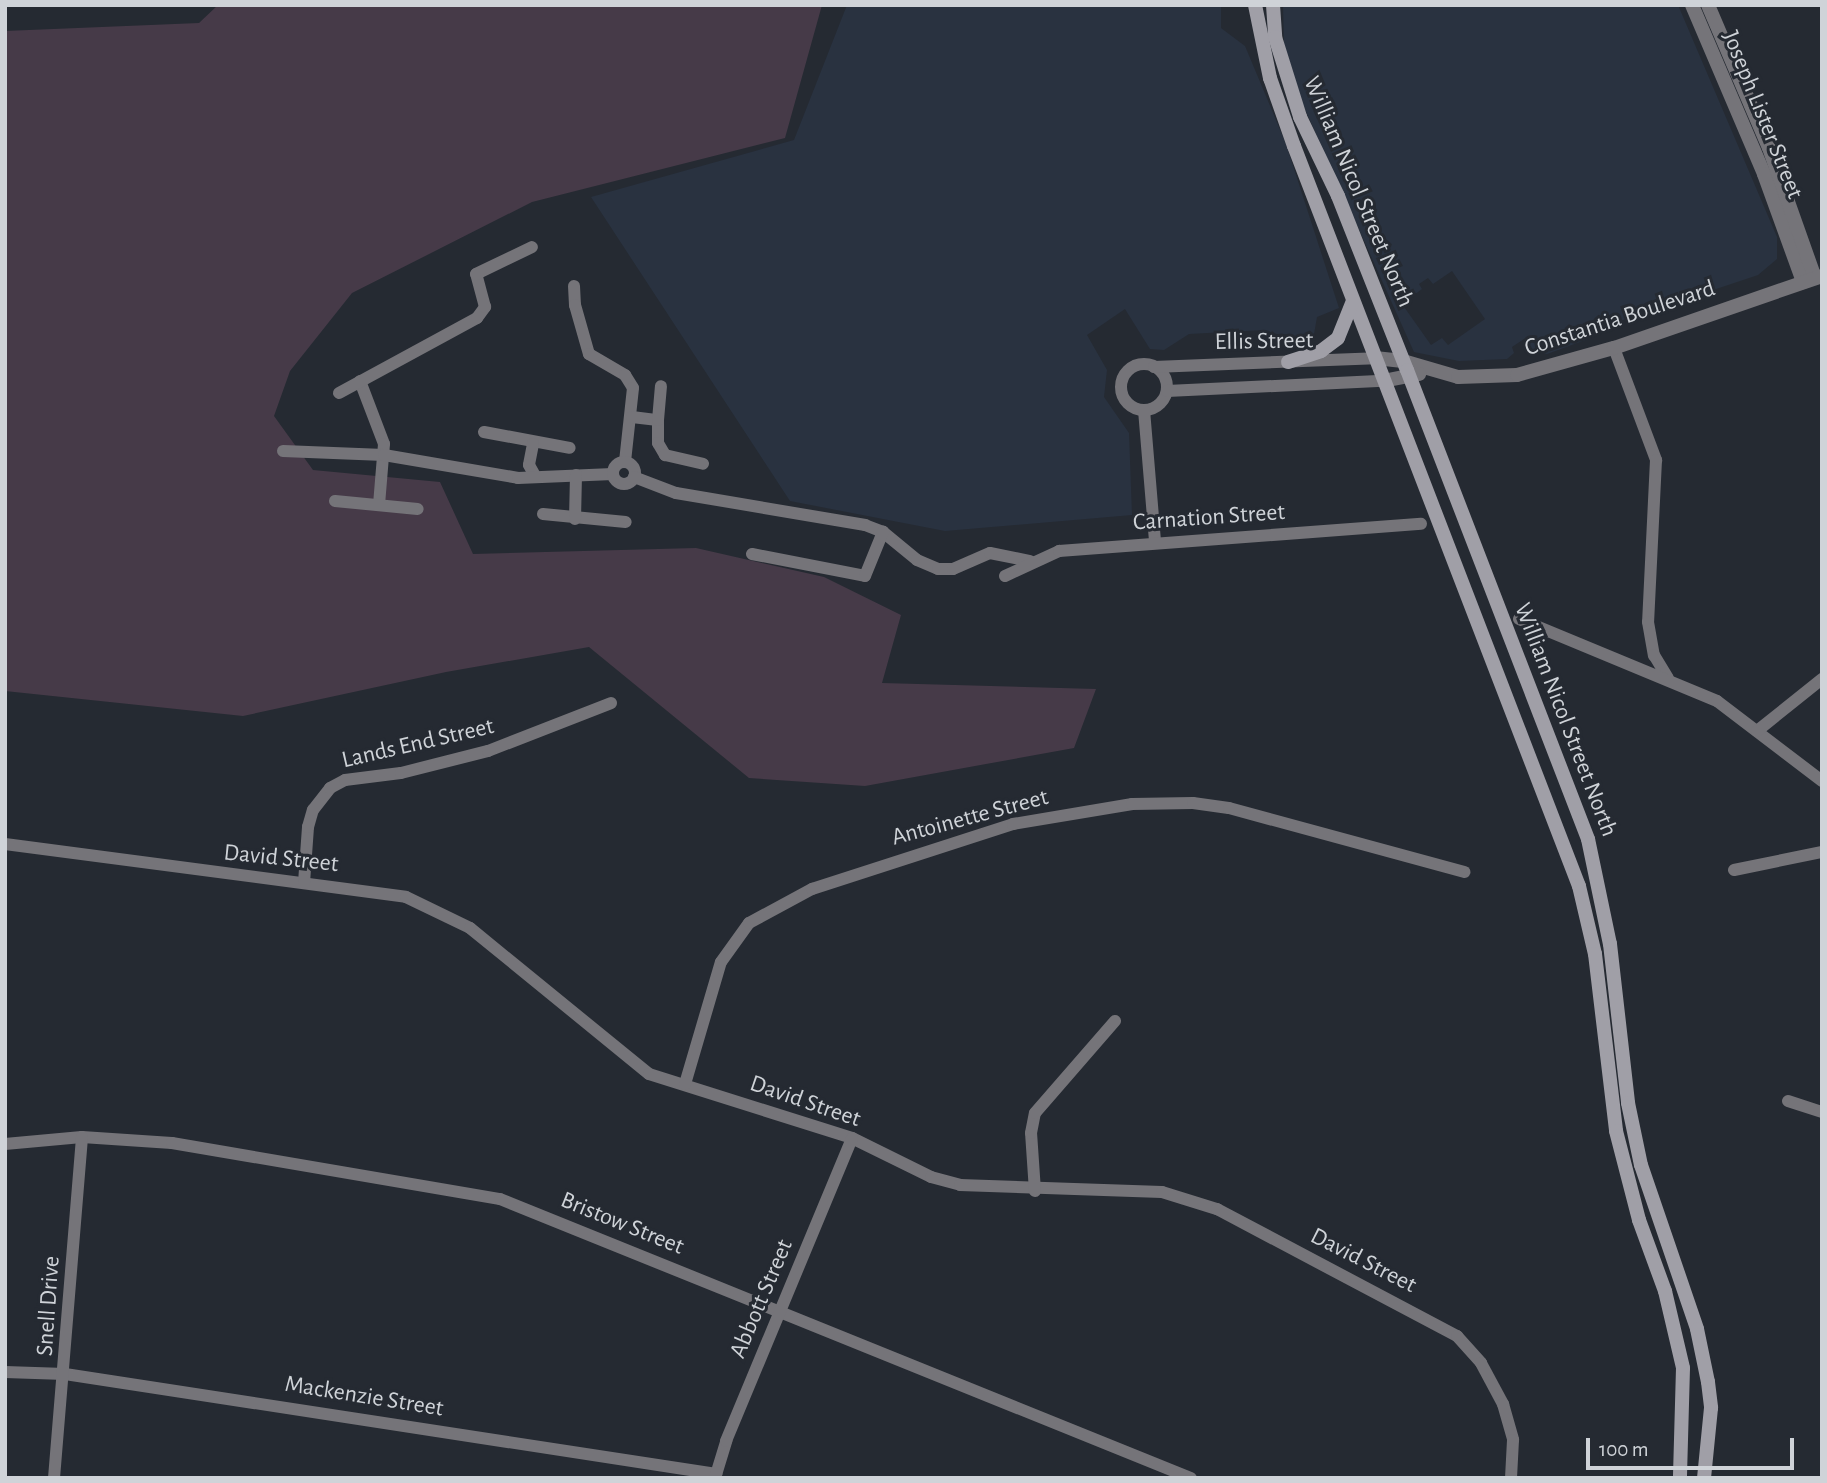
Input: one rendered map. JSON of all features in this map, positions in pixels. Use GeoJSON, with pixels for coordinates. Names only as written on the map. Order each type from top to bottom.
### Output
{"type":"FeatureCollection","features":[{"type":"Feature","properties":{"kind":"main road","name":"William Nicol Street North"},"geometry":{"type":"LineString","coordinates":[[1255,5],[1270,78],[1383,382],[1579,886],[1595,954],[1616,1131],[1639,1220],[1665,1291],[1683,1368],[1680,1478]]}},
{"type":"Feature","properties":{"kind":"main road","name":"William Nicol Street North"},"geometry":{"type":"LineString","coordinates":[[1273,5],[1275,37],[1300,117],[1338,196],[1403,360],[1571,793],[1601,886],[1628,1103],[1641,1165],[1693,1318],[1708,1382],[1711,1408],[1703,1478]]}},
{"type":"Feature","properties":{"kind":"main road"},"geometry":{"type":"LineString","coordinates":[[1288,362],[1321,351],[1338,338],[1353,299]]}},
{"type":"Feature","properties":{"kind":"street","name":"Joseph Lister Street"},"geometry":{"type":"LineString","coordinates":[[1692,5],[1764,174],[1813,278]]}},
{"type":"Feature","properties":{"kind":"street","name":"Joseph Lister Street"},"geometry":{"type":"LineString","coordinates":[[1708,5],[1765,138],[1813,278]]}},
{"type":"Feature","properties":{"kind":"street"},"geometry":{"type":"LineString","coordinates":[[339,393],[481,314],[485,307],[476,274],[532,247]]}},
{"type":"Feature","properties":{"kind":"street","name":"Constantia Boulevard"},"geometry":{"type":"LineString","coordinates":[[1375,358],[1403,360],[1427,370],[1458,377],[1517,376],[1614,348],[1813,278]]}},
{"type":"Feature","properties":{"kind":"street"},"geometry":{"type":"LineString","coordinates":[[574,286],[585,346],[594,360],[630,380],[632,417],[625,462]]}},
{"type":"Feature","properties":{"kind":"street"},"geometry":{"type":"LineString","coordinates":[[1614,348],[1656,460],[1648,622],[1654,655],[1668,678]]}},
{"type":"Feature","properties":{"kind":"street","name":"Ellis Street"},"geometry":{"type":"LineString","coordinates":[[1144,410],[1125,400],[1121,385],[1133,367],[1375,358]]}},
{"type":"Feature","properties":{"kind":"street"},"geometry":{"type":"LineString","coordinates":[[1154,367],[1166,379],[1167,391],[1159,405],[1144,410],[1155,542]]}},
{"type":"Feature","properties":{"kind":"street"},"geometry":{"type":"LineString","coordinates":[[1383,382],[1410,378],[1427,370]]}},
{"type":"Feature","properties":{"kind":"street"},"geometry":{"type":"LineString","coordinates":[[360,381],[382,435],[384,455],[379,505]]}},
{"type":"Feature","properties":{"kind":"street","name":"Ellis Street"},"geometry":{"type":"LineString","coordinates":[[1167,391],[1383,382]]}},
{"type":"Feature","properties":{"kind":"street"},"geometry":{"type":"LineString","coordinates":[[661,386],[658,420],[661,452],[703,464]]}},
{"type":"Feature","properties":{"kind":"street"},"geometry":{"type":"LineString","coordinates":[[632,417],[658,420]]}},
{"type":"Feature","properties":{"kind":"street"},"geometry":{"type":"LineString","coordinates":[[484,432],[533,444],[570,448]]}},
{"type":"Feature","properties":{"kind":"street"},"geometry":{"type":"LineString","coordinates":[[533,444],[529,466],[534,474]]}},
{"type":"Feature","properties":{"kind":"street"},"geometry":{"type":"LineString","coordinates":[[283,451],[384,455],[512,477],[534,474],[612,474],[622,484],[634,477]]}},
{"type":"Feature","properties":{"kind":"street"},"geometry":{"type":"LineString","coordinates":[[612,474],[616,465],[625,462]]}},
{"type":"Feature","properties":{"kind":"street"},"geometry":{"type":"LineString","coordinates":[[625,462],[633,467],[634,477]]}},
{"type":"Feature","properties":{"kind":"street"},"geometry":{"type":"LineString","coordinates":[[575,519],[576,475]]}},
{"type":"Feature","properties":{"kind":"street"},"geometry":{"type":"LineString","coordinates":[[634,477],[676,493],[795,511],[883,532],[917,560],[938,569],[953,569],[990,554],[1030,561]]}},
{"type":"Feature","properties":{"kind":"street"},"geometry":{"type":"LineString","coordinates":[[335,501],[418,509]]}},
{"type":"Feature","properties":{"kind":"street"},"geometry":{"type":"LineString","coordinates":[[542,514],[626,523]]}},
{"type":"Feature","properties":{"kind":"street","name":"Carnation Street"},"geometry":{"type":"LineString","coordinates":[[1005,576],[1030,561],[1059,551],[1421,524]]}},
{"type":"Feature","properties":{"kind":"street"},"geometry":{"type":"LineString","coordinates":[[752,554],[865,576],[883,532]]}},
{"type":"Feature","properties":{"kind":"street"},"geometry":{"type":"LineString","coordinates":[[1519,618],[1668,678],[1717,701],[1822,781]]}},
{"type":"Feature","properties":{"kind":"street"},"geometry":{"type":"LineString","coordinates":[[1757,731],[1822,679]]}},
{"type":"Feature","properties":{"kind":"street","name":"Lands End Street"},"geometry":{"type":"LineString","coordinates":[[304,883],[308,827],[313,810],[330,788],[345,780],[401,773],[488,751],[611,703]]}},
{"type":"Feature","properties":{"kind":"street","name":"Antoinette Street"},"geometry":{"type":"LineString","coordinates":[[685,1084],[721,962],[749,923],[812,889],[1013,824],[1132,804],[1193,803],[1229,807],[1464,873]]}},
{"type":"Feature","properties":{"kind":"street","name":"David Street"},"geometry":{"type":"LineString","coordinates":[[5,844],[394,895],[435,908],[488,941],[641,1068],[852,1138],[931,1177],[960,1185],[1035,1191],[1127,1190],[1184,1197],[1217,1209],[1457,1336],[1481,1363],[1503,1404],[1513,1440],[1511,1478]]}},
{"type":"Feature","properties":{"kind":"street"},"geometry":{"type":"LineString","coordinates":[[1734,870],[1822,852]]}},
{"type":"Feature","properties":{"kind":"street"},"geometry":{"type":"LineString","coordinates":[[1035,1191],[1031,1133],[1035,1113],[1115,1021]]}},
{"type":"Feature","properties":{"kind":"street"},"geometry":{"type":"LineString","coordinates":[[1788,1101],[1822,1112]]}},
{"type":"Feature","properties":{"kind":"street","name":"Bristow Street"},"geometry":{"type":"LineString","coordinates":[[5,1144],[82,1138],[172,1143],[500,1199],[1191,1478]]}},
{"type":"Feature","properties":{"kind":"street","name":"Snell Drive"},"geometry":{"type":"LineString","coordinates":[[54,1478],[65,1374],[82,1138]]}},
{"type":"Feature","properties":{"kind":"street","name":"Abbott Street"},"geometry":{"type":"LineString","coordinates":[[716,1476],[778,1313],[852,1138]]}},
{"type":"Feature","properties":{"kind":"street","name":"Mackenzie Street"},"geometry":{"type":"LineString","coordinates":[[5,1372],[65,1374],[716,1476]]}},
{"type":"Feature","properties":{"kind":"shaded area"},"geometry":{"type":"Polygon","coordinates":[[[218,5],[822,5],[785,138],[532,202],[352,293],[290,371],[274,416],[313,470],[440,482],[473,554],[696,548],[824,577],[901,615],[882,683],[1096,689],[1074,748],[865,786],[749,778],[589,647],[446,672],[243,716],[5,691],[5,31],[199,23],[218,5]]]}},
{"type":"Feature","properties":{"kind":"shaded area"},"geometry":{"type":"Polygon","coordinates":[[[847,5],[1221,5],[1221,28],[1245,46],[1286,144],[1339,308],[1317,317],[1313,340],[1295,349],[1280,335],[1264,330],[1189,334],[1164,350],[1150,349],[1125,309],[1087,335],[1107,370],[1104,397],[1129,433],[1132,515],[945,531],[790,501],[591,197],[794,140],[847,5]]]}},
{"type":"Feature","properties":{"kind":"shaded area"},"geometry":{"type":"Polygon","coordinates":[[[1283,5],[1678,5],[1777,237],[1777,259],[1758,275],[1617,322],[1603,322],[1592,327],[1591,338],[1547,354],[1534,351],[1524,339],[1512,347],[1514,353],[1507,359],[1459,361],[1414,352],[1303,105],[1284,44],[1283,5]],[[1452,271],[1433,284],[1428,278],[1419,284],[1422,289],[1402,304],[1431,345],[1442,338],[1448,345],[1485,319],[1452,271]]]}}]}
